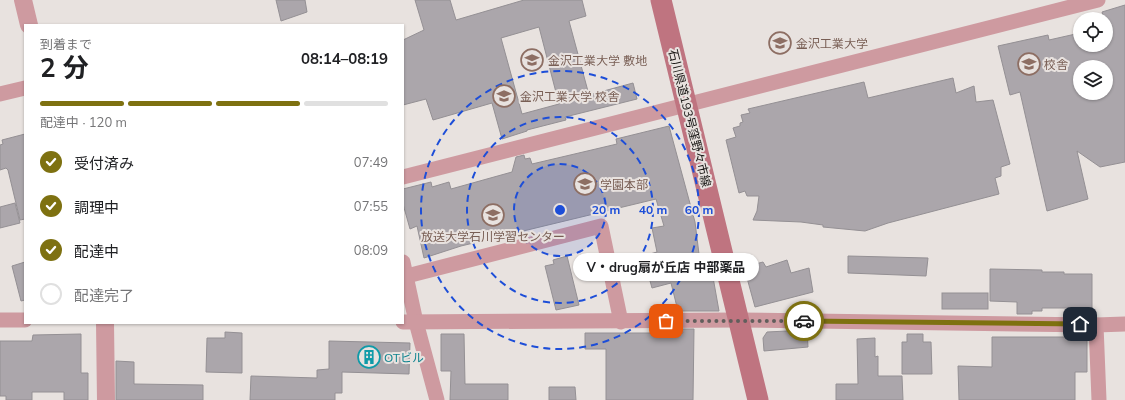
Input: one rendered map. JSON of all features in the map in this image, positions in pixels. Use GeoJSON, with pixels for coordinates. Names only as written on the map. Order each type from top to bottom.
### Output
{"type":"FeatureCollection","features":[{"type":"Feature","properties":{"kind":"main road","name":"石川県道193号窪野々市線"},"geometry":{"type":"LineString","coordinates":[[661,0],[740,320],[758,400]]}},
{"type":"Feature","properties":{"kind":"street"},"geometry":{"type":"LineString","coordinates":[[23,0],[29,24]]}},
{"type":"Feature","properties":{"kind":"street"},"geometry":{"type":"LineString","coordinates":[[404,177],[1098,0]]}},
{"type":"Feature","properties":{"kind":"street"},"geometry":{"type":"LineString","coordinates":[[0,94],[24,88]]}},
{"type":"Feature","properties":{"kind":"street"},"geometry":{"type":"LineString","coordinates":[[407,276],[601,226],[621,322]]}},
{"type":"Feature","properties":{"kind":"street"},"geometry":{"type":"LineString","coordinates":[[404,266],[407,276],[409,322],[437,400]]}},
{"type":"Feature","properties":{"kind":"street"},"geometry":{"type":"LineString","coordinates":[[0,320],[24,320]]}},
{"type":"Feature","properties":{"kind":"street"},"geometry":{"type":"LineString","coordinates":[[409,322],[621,322],[740,320],[1096,325],[1125,324]]}},
{"type":"Feature","properties":{"kind":"street"},"geometry":{"type":"LineString","coordinates":[[105,324],[106,400]]}},
{"type":"Feature","properties":{"kind":"street"},"geometry":{"type":"LineString","coordinates":[[1096,325],[1099,400]]}},
{"type":"Feature","properties":{"kind":"building"},"geometry":{"type":"Polygon","coordinates":[[[276,0],[305,0],[307,12],[281,21],[276,0]]]}},
{"type":"Feature","properties":{"kind":"building"},"geometry":{"type":"Polygon","coordinates":[[[415,0],[450,0],[456,20],[524,0],[582,0],[586,16],[569,21],[589,95],[633,83],[637,99],[565,117],[566,120],[527,130],[502,139],[492,103],[433,120],[426,99],[404,105],[404,40],[424,30],[415,0]],[[539,27],[501,38],[522,114],[559,104],[539,27]]]}},
{"type":"Feature","properties":{"kind":"building"},"geometry":{"type":"Polygon","coordinates":[[[1125,5],[1125,162],[1100,167],[1077,151],[1088,199],[1047,211],[1020,92],[1010,95],[998,46],[1048,35],[1049,40],[1073,35],[1073,52],[1113,52],[1113,12],[1102,12],[1125,5]]]}},
{"type":"Feature","properties":{"kind":"building"},"geometry":{"type":"Polygon","coordinates":[[[953,78],[956,93],[974,86],[976,102],[993,100],[1010,164],[1001,167],[1001,176],[995,178],[999,194],[888,223],[865,231],[823,227],[823,225],[801,222],[753,220],[757,211],[759,196],[747,196],[745,191],[739,193],[726,140],[736,137],[733,128],[740,126],[740,123],[743,122],[741,115],[750,113],[748,109],[864,82],[868,98],[953,78]]]}},
{"type":"Feature","properties":{"kind":"building"},"geometry":{"type":"Polygon","coordinates":[[[669,126],[695,222],[699,254],[703,268],[711,266],[719,311],[678,311],[671,283],[652,288],[643,256],[657,252],[652,228],[664,226],[656,199],[461,246],[424,258],[417,226],[410,229],[404,208],[404,189],[431,182],[432,187],[449,182],[451,189],[512,172],[516,157],[524,155],[525,159],[530,158],[532,164],[617,144],[616,139],[669,126]]]}},
{"type":"Feature","properties":{"kind":"building"},"geometry":{"type":"Polygon","coordinates":[[[24,134],[24,219],[20,220],[8,170],[6,168],[0,170],[0,145],[3,144],[2,140],[24,134]]]}},
{"type":"Feature","properties":{"kind":"building"},"geometry":{"type":"Polygon","coordinates":[[[15,203],[20,223],[0,228],[0,207],[15,203]]]}},
{"type":"Feature","properties":{"kind":"building"},"geometry":{"type":"Polygon","coordinates":[[[567,256],[579,305],[556,310],[545,266],[554,264],[553,260],[567,256]]]}},
{"type":"Feature","properties":{"kind":"building"},"geometry":{"type":"Polygon","coordinates":[[[848,256],[928,258],[926,276],[848,273],[848,256]]]}},
{"type":"Feature","properties":{"kind":"building"},"geometry":{"type":"Polygon","coordinates":[[[787,260],[791,273],[809,268],[813,292],[755,307],[744,267],[763,262],[766,267],[787,260]]]}},
{"type":"Feature","properties":{"kind":"building"},"geometry":{"type":"Polygon","coordinates":[[[24,262],[24,300],[21,301],[12,266],[24,262]]]}},
{"type":"Feature","properties":{"kind":"building"},"geometry":{"type":"Polygon","coordinates":[[[990,269],[1042,270],[1042,272],[1064,272],[1064,274],[1092,274],[1092,312],[1085,316],[1073,316],[1073,308],[1042,308],[1042,311],[1032,311],[1032,314],[1017,314],[1017,302],[990,301],[990,269]]]}},
{"type":"Feature","properties":{"kind":"building"},"geometry":{"type":"Polygon","coordinates":[[[942,293],[988,293],[988,309],[942,309],[942,293]]]}},
{"type":"Feature","properties":{"kind":"building"},"geometry":{"type":"Polygon","coordinates":[[[682,329],[694,329],[693,400],[606,400],[606,349],[585,349],[585,333],[683,333],[682,329]]]}},
{"type":"Feature","properties":{"kind":"building"},"geometry":{"type":"Polygon","coordinates":[[[807,330],[808,347],[764,351],[763,338],[767,332],[807,330]]]}},
{"type":"Feature","properties":{"kind":"building"},"geometry":{"type":"Polygon","coordinates":[[[225,332],[242,333],[242,373],[206,372],[207,338],[225,338],[225,332]]]}},
{"type":"Feature","properties":{"kind":"building"},"geometry":{"type":"Polygon","coordinates":[[[81,334],[81,373],[88,373],[88,400],[64,400],[64,392],[32,392],[32,400],[6,400],[6,396],[0,396],[0,341],[32,341],[33,335],[81,334]]]}},
{"type":"Feature","properties":{"kind":"building"},"geometry":{"type":"Polygon","coordinates":[[[441,334],[464,334],[465,384],[508,384],[508,400],[450,400],[451,371],[441,371],[441,334]]]}},
{"type":"Feature","properties":{"kind":"building"},"geometry":{"type":"Polygon","coordinates":[[[907,334],[923,334],[923,342],[931,342],[932,374],[902,374],[902,342],[907,342],[907,334]]]}},
{"type":"Feature","properties":{"kind":"building"},"geometry":{"type":"Polygon","coordinates":[[[992,337],[1087,337],[1087,372],[1075,372],[1075,400],[959,400],[958,366],[992,367],[992,337]]]}},
{"type":"Feature","properties":{"kind":"building"},"geometry":{"type":"Polygon","coordinates":[[[875,338],[875,357],[878,356],[878,376],[902,376],[903,400],[836,400],[836,384],[858,384],[857,339],[875,338]]]}},
{"type":"Feature","properties":{"kind":"building"},"geometry":{"type":"Polygon","coordinates":[[[329,341],[410,343],[409,374],[342,372],[342,393],[335,393],[335,400],[250,400],[251,376],[317,378],[317,370],[329,369],[329,341]]]}},
{"type":"Feature","properties":{"kind":"building"},"geometry":{"type":"Polygon","coordinates":[[[116,361],[134,362],[134,384],[203,385],[203,400],[116,400],[116,361]]]}},
{"type":"Feature","properties":{"kind":"building"},"geometry":{"type":"Polygon","coordinates":[[[549,387],[575,387],[576,400],[549,400],[549,387]]]}},
{"type":"Feature","properties":{"kind":"way so far"},"geometry":{"type":"LineString","coordinates":[[666,321],[804,321]]}},
{"type":"Feature","properties":{"kind":"place","name":"金沢工業大学"},"geometry":{"type":"Point","coordinates":[780,43]}},
{"type":"Feature","properties":{"kind":"place","name":"金沢工業大学 敷地"},"geometry":{"type":"Point","coordinates":[532,60]}},
{"type":"Feature","properties":{"kind":"place","name":"校舎"},"geometry":{"type":"Point","coordinates":[1029,64]}},
{"type":"Feature","properties":{"kind":"place","name":"金沢工業大学 校舎"},"geometry":{"type":"Point","coordinates":[504,96]}},
{"type":"Feature","properties":{"kind":"place","name":"学園本部"},"geometry":{"type":"Point","coordinates":[585,184]}},
{"type":"Feature","properties":{"kind":"place","name":"放送大学石川学習センター"},"geometry":{"type":"Point","coordinates":[493,215]}},
{"type":"Feature","properties":{"kind":"place","name":"V・drug扇が丘店 中部薬品"},"geometry":{"type":"Point","coordinates":[666,321]}},
{"type":"Feature","properties":{"kind":"place","name":"OTビル"},"geometry":{"type":"Point","coordinates":[369,357]}},
{"type":"Feature","properties":{"kind":"route"},"geometry":{"type":"LineString","coordinates":[[804,321],[1080,324]]}}]}
